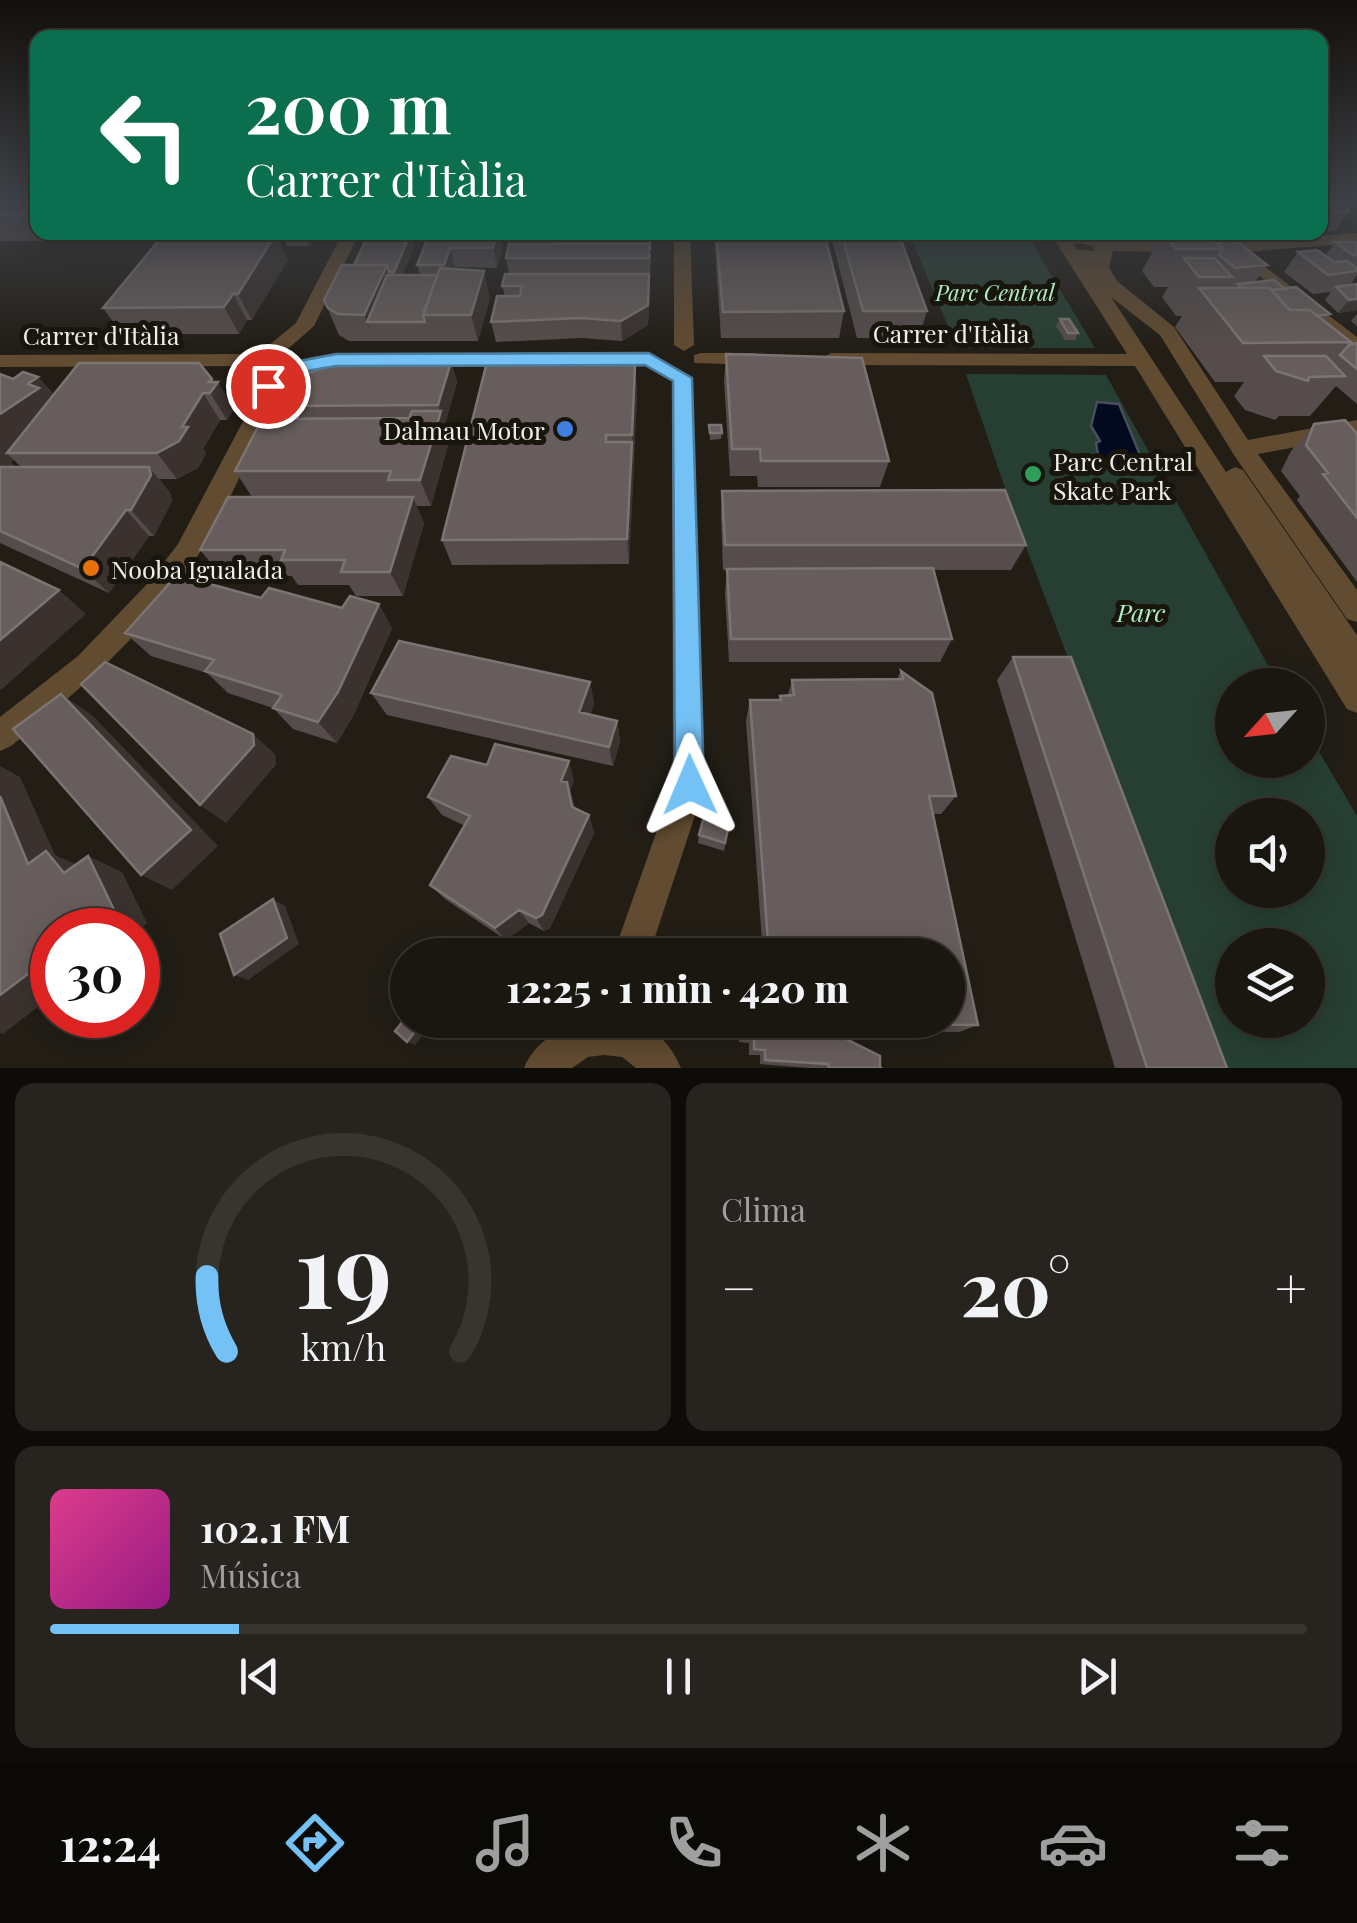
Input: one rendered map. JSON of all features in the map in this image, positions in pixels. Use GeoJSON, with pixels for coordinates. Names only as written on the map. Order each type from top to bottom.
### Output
{"type":"FeatureCollection","features":[{"type":"Feature","properties":{"kind":"street"},"geometry":{"type":"LineString","coordinates":[[0,736],[88,665],[158,590],[187,551],[268,396],[270,354],[304,326],[343,250]]}},
{"type":"Feature","properties":{"kind":"street"},"geometry":{"type":"LineString","coordinates":[[682,250],[684,345]]}},
{"type":"Feature","properties":{"kind":"street"},"geometry":{"type":"LineString","coordinates":[[1088,250],[1142,360],[1357,699]]}},
{"type":"Feature","properties":{"kind":"street"},"geometry":{"type":"LineString","coordinates":[[1089,250],[1357,659]]}},
{"type":"Feature","properties":{"kind":"street"},"geometry":{"type":"LineString","coordinates":[[1245,250],[1357,347]]}},
{"type":"Feature","properties":{"kind":"street"},"geometry":{"type":"LineString","coordinates":[[1106,280],[1166,331],[1242,449],[1357,611]]}},
{"type":"Feature","properties":{"kind":"street"},"geometry":{"type":"LineString","coordinates":[[637,938],[690,785],[692,369],[696,350],[684,345],[664,347],[649,359]]}},
{"type":"Feature","properties":{"kind":"street","name":"Carrer d'Itàlia"},"geometry":{"type":"LineString","coordinates":[[0,361],[270,354],[336,360],[649,359]]}},
{"type":"Feature","properties":{"kind":"street"},"geometry":{"type":"LineString","coordinates":[[649,359],[692,369],[776,359]]}},
{"type":"Feature","properties":{"kind":"street","name":"Carrer d'Itàlia"},"geometry":{"type":"LineString","coordinates":[[814,359],[1142,360]]}},
{"type":"Feature","properties":{"kind":"street","name":"Carrer d'Itàlia"},"geometry":{"type":"LineString","coordinates":[[268,386],[296,368],[336,360]]}},
{"type":"Feature","properties":{"kind":"street"},"geometry":{"type":"LineString","coordinates":[[1242,449],[1357,428]]}},
{"type":"Feature","properties":{"kind":"street"},"geometry":{"type":"LineString","coordinates":[[544,1068],[566,1046],[590,1036],[626,1038],[647,1046]]}},
{"type":"Feature","properties":{"kind":"green space","name":"Parc Central"},"geometry":{"type":"Polygon","coordinates":[[[916,250],[1036,250],[1095,348],[957,348],[916,250]]]}},
{"type":"Feature","properties":{"kind":"green space","name":"Parc"},"geometry":{"type":"Polygon","coordinates":[[[966,374],[1106,375],[1270,668],[1215,668],[1215,778],[1325,778],[1325,762],[1357,816],[1357,1068],[1223,1068],[1017,523],[966,374]]]}},
{"type":"Feature","properties":{"kind":"water"},"geometry":{"type":"Polygon","coordinates":[[[1097,402],[1119,404],[1145,467],[1123,474],[1104,466],[1107,461],[1098,454],[1096,443],[1100,441],[1091,426],[1097,402]]]}},
{"type":"Feature","properties":{"kind":"building"},"geometry":{"type":"Polygon","coordinates":[[[151,250],[266,250],[238,294],[233,294],[224,307],[103,308],[151,250]]]}},
{"type":"Feature","properties":{"kind":"building"},"geometry":{"type":"Polygon","coordinates":[[[361,250],[403,250],[394,272],[389,272],[387,265],[354,265],[361,250]]]}},
{"type":"Feature","properties":{"kind":"building"},"geometry":{"type":"Polygon","coordinates":[[[423,250],[449,250],[444,265],[417,265],[423,250]]]}},
{"type":"Feature","properties":{"kind":"building"},"geometry":{"type":"Polygon","coordinates":[[[508,250],[649,250],[649,258],[506,258],[508,250]]]}},
{"type":"Feature","properties":{"kind":"building"},"geometry":{"type":"Polygon","coordinates":[[[718,250],[829,250],[844,311],[723,312],[718,250]]]}},
{"type":"Feature","properties":{"kind":"building"},"geometry":{"type":"Polygon","coordinates":[[[846,250],[905,250],[927,311],[863,311],[846,250]]]}},
{"type":"Feature","properties":{"kind":"building"},"geometry":{"type":"Polygon","coordinates":[[[1222,250],[1248,250],[1267,265],[1235,268],[1219,255],[1222,250]]]}},
{"type":"Feature","properties":{"kind":"building"},"geometry":{"type":"Polygon","coordinates":[[[1317,250],[1334,262],[1347,261],[1357,271],[1328,275],[1298,252],[1317,250]]]}},
{"type":"Feature","properties":{"kind":"building"},"geometry":{"type":"Polygon","coordinates":[[[1184,258],[1215,258],[1232,277],[1199,277],[1184,258]]]}},
{"type":"Feature","properties":{"kind":"building"},"geometry":{"type":"Polygon","coordinates":[[[342,265],[387,265],[364,315],[338,314],[324,300],[342,265]]]}},
{"type":"Feature","properties":{"kind":"building"},"geometry":{"type":"Polygon","coordinates":[[[440,268],[484,271],[471,315],[423,315],[440,268]]]}},
{"type":"Feature","properties":{"kind":"building"},"geometry":{"type":"Polygon","coordinates":[[[505,274],[649,274],[648,305],[621,321],[580,318],[491,322],[497,296],[520,296],[522,286],[502,286],[505,274]]]}},
{"type":"Feature","properties":{"kind":"building"},"geometry":{"type":"Polygon","coordinates":[[[387,275],[437,275],[423,315],[425,322],[367,322],[387,275]]]}},
{"type":"Feature","properties":{"kind":"building"},"geometry":{"type":"Polygon","coordinates":[[[1274,280],[1285,289],[1242,288],[1238,284],[1274,280]]]}},
{"type":"Feature","properties":{"kind":"building"},"geometry":{"type":"Polygon","coordinates":[[[1357,284],[1357,299],[1349,300],[1336,287],[1357,284]]]}},
{"type":"Feature","properties":{"kind":"building"},"geometry":{"type":"Polygon","coordinates":[[[1296,287],[1330,314],[1317,316],[1310,310],[1290,310],[1272,290],[1296,287]]]}},
{"type":"Feature","properties":{"kind":"building"},"geometry":{"type":"Polygon","coordinates":[[[1199,288],[1269,288],[1290,310],[1310,310],[1351,342],[1243,343],[1199,288]]]}},
{"type":"Feature","properties":{"kind":"building"},"geometry":{"type":"Polygon","coordinates":[[[1060,319],[1069,319],[1078,333],[1068,333],[1060,319]]]}},
{"type":"Feature","properties":{"kind":"building"},"geometry":{"type":"Polygon","coordinates":[[[1357,344],[1357,369],[1340,355],[1357,344]]]}},
{"type":"Feature","properties":{"kind":"building"},"geometry":{"type":"Polygon","coordinates":[[[726,354],[862,358],[889,461],[761,461],[760,449],[732,449],[726,354]]]}},
{"type":"Feature","properties":{"kind":"building"},"geometry":{"type":"Polygon","coordinates":[[[1264,356],[1326,356],[1345,376],[1309,377],[1308,381],[1276,371],[1264,356]]]}},
{"type":"Feature","properties":{"kind":"building"},"geometry":{"type":"Polygon","coordinates":[[[628,361],[635,366],[632,435],[606,435],[606,442],[632,442],[627,539],[442,540],[487,362],[628,361]]]}},
{"type":"Feature","properties":{"kind":"building"},"geometry":{"type":"Polygon","coordinates":[[[451,362],[438,405],[287,406],[301,377],[331,363],[451,362]]]}},
{"type":"Feature","properties":{"kind":"building"},"geometry":{"type":"Polygon","coordinates":[[[79,363],[199,363],[212,379],[209,382],[218,382],[210,393],[203,393],[182,427],[188,427],[179,441],[157,453],[7,453],[79,363]]]}},
{"type":"Feature","properties":{"kind":"building"},"geometry":{"type":"Polygon","coordinates":[[[23,372],[38,377],[28,384],[39,388],[0,414],[0,374],[13,379],[23,372]]]}},
{"type":"Feature","properties":{"kind":"building"},"geometry":{"type":"Polygon","coordinates":[[[412,411],[441,411],[420,480],[388,480],[391,471],[235,471],[262,419],[409,418],[412,411]]]}},
{"type":"Feature","properties":{"kind":"building"},"geometry":{"type":"Polygon","coordinates":[[[1345,420],[1357,434],[1357,518],[1306,445],[1314,424],[1345,420]]]}},
{"type":"Feature","properties":{"kind":"building"},"geometry":{"type":"Polygon","coordinates":[[[709,425],[721,425],[722,433],[710,433],[709,425]]]}},
{"type":"Feature","properties":{"kind":"building"},"geometry":{"type":"Polygon","coordinates":[[[0,467],[149,467],[151,475],[131,510],[126,510],[83,569],[0,531],[0,467]]]}},
{"type":"Feature","properties":{"kind":"building"},"geometry":{"type":"Polygon","coordinates":[[[1005,490],[1026,545],[725,545],[722,491],[1005,490]]]}},
{"type":"Feature","properties":{"kind":"building"},"geometry":{"type":"Polygon","coordinates":[[[228,497],[413,497],[390,572],[341,572],[345,560],[281,560],[285,550],[200,550],[228,497]]]}},
{"type":"Feature","properties":{"kind":"building"},"geometry":{"type":"Polygon","coordinates":[[[0,562],[59,590],[0,640],[0,562]]]}},
{"type":"Feature","properties":{"kind":"building"},"geometry":{"type":"Polygon","coordinates":[[[933,568],[952,639],[731,639],[727,569],[933,568]]]}},
{"type":"Feature","properties":{"kind":"building"},"geometry":{"type":"Polygon","coordinates":[[[177,575],[261,598],[269,588],[342,608],[350,596],[379,604],[338,692],[318,722],[273,708],[282,695],[205,671],[214,660],[125,633],[177,575]]]}},
{"type":"Feature","properties":{"kind":"building"},"geometry":{"type":"Polygon","coordinates":[[[399,641],[590,682],[579,712],[617,721],[609,747],[371,693],[399,641]]]}},
{"type":"Feature","properties":{"kind":"building"},"geometry":{"type":"Polygon","coordinates":[[[1013,657],[1071,657],[1227,1068],[1147,1068],[1013,657]]]}},
{"type":"Feature","properties":{"kind":"building"},"geometry":{"type":"Polygon","coordinates":[[[105,662],[253,734],[254,745],[200,805],[81,684],[105,662]]]}},
{"type":"Feature","properties":{"kind":"building"},"geometry":{"type":"Polygon","coordinates":[[[901,671],[932,693],[956,796],[929,796],[959,938],[768,938],[750,700],[781,700],[780,696],[794,695],[792,680],[903,679],[901,671]]]}},
{"type":"Feature","properties":{"kind":"building"},"geometry":{"type":"Polygon","coordinates":[[[61,694],[191,830],[141,875],[13,729],[61,694]]]}},
{"type":"Feature","properties":{"kind":"building"},"geometry":{"type":"Polygon","coordinates":[[[495,744],[569,761],[561,781],[567,782],[572,807],[589,815],[542,915],[536,918],[519,910],[495,928],[430,885],[470,816],[428,797],[451,756],[487,765],[495,744]]]}},
{"type":"Feature","properties":{"kind":"building"},"geometry":{"type":"Polygon","coordinates":[[[0,796],[28,864],[46,851],[64,873],[88,856],[113,908],[30,908],[30,972],[0,995],[0,796]]]}},
{"type":"Feature","properties":{"kind":"building"},"geometry":{"type":"Polygon","coordinates":[[[705,813],[730,820],[725,843],[699,835],[705,813]]]}},
{"type":"Feature","properties":{"kind":"building"},"geometry":{"type":"Polygon","coordinates":[[[273,899],[287,938],[234,975],[220,934],[273,899]]]}},
{"type":"Feature","properties":{"kind":"building"},"geometry":{"type":"Polygon","coordinates":[[[965,964],[978,1025],[965,1025],[965,964]]]}},
{"type":"Feature","properties":{"kind":"building"},"geometry":{"type":"Polygon","coordinates":[[[754,1038],[844,1038],[880,1056],[882,1068],[829,1068],[828,1064],[765,1060],[765,1050],[754,1049],[754,1038]]]}},
{"type":"Feature","properties":{"kind":"place","name":"Dalmau Motor"},"geometry":{"type":"Point","coordinates":[565,429]}},
{"type":"Feature","properties":{"kind":"place","name":"Parc Central Skate Park"},"geometry":{"type":"Point","coordinates":[1033,474]}},
{"type":"Feature","properties":{"kind":"place","name":"Nooba Igualada"},"geometry":{"type":"Point","coordinates":[91,568]}},
{"type":"Feature","properties":{"kind":"route"},"geometry":{"type":"LineString","coordinates":[[268,386],[296,368],[336,360],[649,359],[682,378],[690,785]]}}]}
